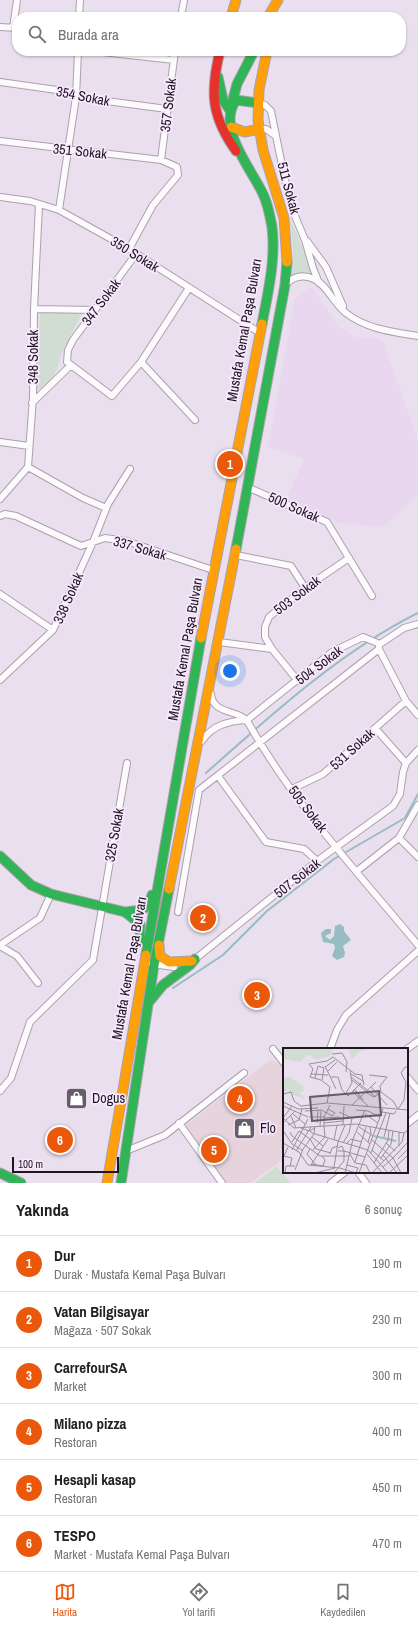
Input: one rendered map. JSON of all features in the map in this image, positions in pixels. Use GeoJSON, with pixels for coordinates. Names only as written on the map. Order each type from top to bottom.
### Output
{"type":"FeatureCollection","features":[{"type":"Feature","properties":{"kind":"main road"},"geometry":{"type":"LineString","coordinates":[[271,12],[279,0]]}},
{"type":"Feature","properties":{"kind":"main road"},"geometry":{"type":"LineString","coordinates":[[277,12],[279,0]]}},
{"type":"Feature","properties":{"kind":"main road"},"geometry":{"type":"LineString","coordinates":[[219,56],[213,78],[212,101],[217,120],[226,138],[247,164]]}},
{"type":"Feature","properties":{"kind":"main road"},"geometry":{"type":"LineString","coordinates":[[223,56],[218,78],[223,100],[230,106]]}},
{"type":"Feature","properties":{"kind":"main road"},"geometry":{"type":"LineString","coordinates":[[231,127],[230,106],[237,84],[251,56]]}},
{"type":"Feature","properties":{"kind":"main road"},"geometry":{"type":"LineString","coordinates":[[217,120],[223,125],[231,127],[237,132],[247,133],[259,129],[259,84],[266,56]]}},
{"type":"Feature","properties":{"kind":"main road"},"geometry":{"type":"LineString","coordinates":[[230,106],[236,100],[246,100],[258,103]]}},
{"type":"Feature","properties":{"kind":"main road","name":"Mustafa Kemal Paşa Bulvarı"},"geometry":{"type":"LineString","coordinates":[[108,1183],[113,1143],[213,570],[269,286],[273,244],[270,218],[264,196],[235,141],[231,127]]}},
{"type":"Feature","properties":{"kind":"main road","name":"Mustafa Kemal Paşa Bulvarı"},"geometry":{"type":"LineString","coordinates":[[121,1183],[154,965],[236,555],[247,487],[285,285],[287,257],[286,233],[282,210],[266,160],[259,129]]}},
{"type":"Feature","properties":{"kind":"main road"},"geometry":{"type":"LineString","coordinates":[[125,912],[145,909],[150,904],[169,818]]}},
{"type":"Feature","properties":{"kind":"main road"},"geometry":{"type":"LineString","coordinates":[[0,856],[31,885],[51,894],[125,912],[138,920],[142,927],[135,975],[134,1022]]}},
{"type":"Feature","properties":{"kind":"main road"},"geometry":{"type":"LineString","coordinates":[[159,942],[160,956],[165,960],[169,962],[193,960]]}},
{"type":"Feature","properties":{"kind":"main road"},"geometry":{"type":"LineString","coordinates":[[147,1005],[163,985],[190,965],[193,960]]}},
{"type":"Feature","properties":{"kind":"main road"},"geometry":{"type":"LineString","coordinates":[[103,1183],[113,1143]]}},
{"type":"Feature","properties":{"kind":"main road"},"geometry":{"type":"LineString","coordinates":[[0,1173],[21,1183]]}},
{"type":"Feature","properties":{"kind":"street"},"geometry":{"type":"LineString","coordinates":[[16,12],[17,0]]}},
{"type":"Feature","properties":{"kind":"street"},"geometry":{"type":"LineString","coordinates":[[79,12],[80,0]]}},
{"type":"Feature","properties":{"kind":"street"},"geometry":{"type":"LineString","coordinates":[[182,12],[184,0]]}},
{"type":"Feature","properties":{"kind":"street"},"geometry":{"type":"LineString","coordinates":[[0,26],[12,28]]}},
{"type":"Feature","properties":{"kind":"street"},"geometry":{"type":"LineString","coordinates":[[59,210],[76,97],[78,56]]}},
{"type":"Feature","properties":{"kind":"street"},"geometry":{"type":"LineString","coordinates":[[138,56],[174,60]]}},
{"type":"Feature","properties":{"kind":"street","name":"357 Sokak"},"geometry":{"type":"LineString","coordinates":[[161,160],[174,56]]}},
{"type":"Feature","properties":{"kind":"street","name":"354 Sokak"},"geometry":{"type":"LineString","coordinates":[[0,82],[64,91],[76,97],[167,109]]}},
{"type":"Feature","properties":{"kind":"street","name":"511 Sokak"},"geometry":{"type":"LineString","coordinates":[[258,103],[265,105],[271,111],[295,216],[305,240],[313,268],[320,283],[346,313],[375,329],[418,336]]}},
{"type":"Feature","properties":{"kind":"street"},"geometry":{"type":"LineString","coordinates":[[259,129],[266,129],[276,136]]}},
{"type":"Feature","properties":{"kind":"street","name":"351 Sokak"},"geometry":{"type":"LineString","coordinates":[[0,141],[161,160]]}},
{"type":"Feature","properties":{"kind":"street"},"geometry":{"type":"LineString","coordinates":[[129,249],[153,205],[178,175],[177,168],[161,160]]}},
{"type":"Feature","properties":{"kind":"street","name":"350 Sokak"},"geometry":{"type":"LineString","coordinates":[[0,197],[30,201],[59,210],[129,249],[260,333]]}},
{"type":"Feature","properties":{"kind":"street","name":"348 Sokak"},"geometry":{"type":"LineString","coordinates":[[28,466],[32,403],[34,309],[39,204]]}},
{"type":"Feature","properties":{"kind":"street","name":"511 Sokak"},"geometry":{"type":"LineString","coordinates":[[305,240],[326,267],[346,313]]}},
{"type":"Feature","properties":{"kind":"street","name":"347 Sokak"},"geometry":{"type":"LineString","coordinates":[[71,365],[67,362],[68,350],[136,254]]}},
{"type":"Feature","properties":{"kind":"street"},"geometry":{"type":"LineString","coordinates":[[285,285],[291,279],[298,276],[310,278],[320,283]]}},
{"type":"Feature","properties":{"kind":"street"},"geometry":{"type":"LineString","coordinates":[[32,403],[71,365],[112,396],[141,362],[189,288]]}},
{"type":"Feature","properties":{"kind":"street"},"geometry":{"type":"LineString","coordinates":[[34,309],[95,310]]}},
{"type":"Feature","properties":{"kind":"street"},"geometry":{"type":"LineString","coordinates":[[141,362],[195,420]]}},
{"type":"Feature","properties":{"kind":"street"},"geometry":{"type":"LineString","coordinates":[[0,442],[29,446]]}},
{"type":"Feature","properties":{"kind":"street"},"geometry":{"type":"LineString","coordinates":[[0,499],[28,466],[83,498],[106,508]]}},
{"type":"Feature","properties":{"kind":"street","name":"338 Sokak"},"geometry":{"type":"LineString","coordinates":[[0,680],[53,630],[93,542],[106,508],[130,469]]}},
{"type":"Feature","properties":{"kind":"street","name":"500 Sokak"},"geometry":{"type":"LineString","coordinates":[[247,487],[327,522],[372,596]]}},
{"type":"Feature","properties":{"kind":"street","name":"337 Sokak"},"geometry":{"type":"LineString","coordinates":[[0,516],[5,514],[16,516],[81,546],[105,538],[126,541],[213,570]]}},
{"type":"Feature","properties":{"kind":"street"},"geometry":{"type":"LineString","coordinates":[[236,555],[291,566],[305,588]]}},
{"type":"Feature","properties":{"kind":"street","name":"503 Sokak"},"geometry":{"type":"LineString","coordinates":[[298,681],[272,649],[265,637],[265,627],[269,617],[305,588],[349,558]]}},
{"type":"Feature","properties":{"kind":"street"},"geometry":{"type":"LineString","coordinates":[[0,594],[53,630]]}},
{"type":"Feature","properties":{"kind":"street"},"geometry":{"type":"LineString","coordinates":[[178,912],[199,790],[379,646],[404,628],[418,624]]}},
{"type":"Feature","properties":{"kind":"street","name":"504 Sokak"},"geometry":{"type":"LineString","coordinates":[[247,720],[298,681],[332,652],[363,637],[379,646]]}},
{"type":"Feature","properties":{"kind":"street"},"geometry":{"type":"LineString","coordinates":[[219,642],[272,649]]}},
{"type":"Feature","properties":{"kind":"street"},"geometry":{"type":"LineString","coordinates":[[379,646],[406,701],[418,715]]}},
{"type":"Feature","properties":{"kind":"street"},"geometry":{"type":"LineString","coordinates":[[210,687],[211,699],[218,708],[247,720]]}},
{"type":"Feature","properties":{"kind":"street","name":"531 Sokak"},"geometry":{"type":"LineString","coordinates":[[292,789],[323,774],[406,701]]}},
{"type":"Feature","properties":{"kind":"street"},"geometry":{"type":"LineString","coordinates":[[196,754],[203,740],[213,728],[236,721],[247,720]]}},
{"type":"Feature","properties":{"kind":"street","name":"505 Sokak"},"geometry":{"type":"LineString","coordinates":[[247,720],[259,742],[292,789],[337,848],[417,942]]}},
{"type":"Feature","properties":{"kind":"street"},"geometry":{"type":"LineString","coordinates":[[375,728],[406,763]]}},
{"type":"Feature","properties":{"kind":"street","name":"507 Sokak"},"geometry":{"type":"LineString","coordinates":[[145,962],[170,968],[181,966],[193,960],[317,861],[393,806],[400,794],[403,772],[406,763],[418,750]]}},
{"type":"Feature","properties":{"kind":"street","name":"325 Sokak"},"geometry":{"type":"LineString","coordinates":[[0,1091],[11,1078],[30,1022],[93,960],[127,763]]}},
{"type":"Feature","properties":{"kind":"street"},"geometry":{"type":"LineString","coordinates":[[218,776],[266,842],[304,849],[317,861]]}},
{"type":"Feature","properties":{"kind":"street"},"geometry":{"type":"LineString","coordinates":[[357,871],[400,838],[418,806]]}},
{"type":"Feature","properties":{"kind":"street"},"geometry":{"type":"LineString","coordinates":[[400,838],[418,857]]}},
{"type":"Feature","properties":{"kind":"street"},"geometry":{"type":"LineString","coordinates":[[38,983],[17,956],[0,945],[40,918],[51,894]]}},
{"type":"Feature","properties":{"kind":"street"},"geometry":{"type":"LineString","coordinates":[[330,1048],[337,1030],[346,1015],[418,951]]}},
{"type":"Feature","properties":{"kind":"street"},"geometry":{"type":"LineString","coordinates":[[408,1048],[418,1041]]}},
{"type":"Feature","properties":{"kind":"street"},"geometry":{"type":"LineString","coordinates":[[273,1049],[283,1062]]}},
{"type":"Feature","properties":{"kind":"street"},"geometry":{"type":"LineString","coordinates":[[126,1151],[165,1135],[244,1073]]}},
{"type":"Feature","properties":{"kind":"street"},"geometry":{"type":"LineString","coordinates":[[408,1078],[418,1090]]}},
{"type":"Feature","properties":{"kind":"street"},"geometry":{"type":"LineString","coordinates":[[408,1123],[418,1115]]}},
{"type":"Feature","properties":{"kind":"street"},"geometry":{"type":"LineString","coordinates":[[179,1123],[222,1183]]}},
{"type":"Feature","properties":{"kind":"street"},"geometry":{"type":"LineString","coordinates":[[331,1183],[344,1173]]}},
{"type":"Feature","properties":{"kind":"street"},"geometry":{"type":"LineString","coordinates":[[359,1173],[366,1183]]}},
{"type":"Feature","properties":{"kind":"shaded area"},"geometry":{"type":"Polygon","coordinates":[[[290,219],[315,276],[299,273],[290,277],[293,251],[290,219]]]}},
{"type":"Feature","properties":{"kind":"shaded area"},"geometry":{"type":"Polygon","coordinates":[[[312,287],[338,327],[355,337],[375,338],[383,341],[418,441],[418,493],[388,523],[381,527],[340,523],[287,499],[304,459],[268,447],[295,298],[312,287]]]}},
{"type":"Feature","properties":{"kind":"shaded area"},"geometry":{"type":"Polygon","coordinates":[[[40,312],[82,313],[60,357],[53,378],[45,388],[36,390],[40,312]]]}},
{"type":"Feature","properties":{"kind":"shaded area"},"geometry":{"type":"Polygon","coordinates":[[[340,924],[344,927],[344,931],[351,940],[343,946],[345,953],[344,957],[337,960],[332,956],[335,948],[334,944],[323,942],[321,933],[326,929],[331,929],[331,933],[325,936],[330,940],[334,936],[335,926],[340,924]]]}},
{"type":"Feature","properties":{"kind":"shaded area"},"geometry":{"type":"Polygon","coordinates":[[[270,1060],[279,1063],[283,1068],[283,1160],[250,1183],[226,1183],[185,1126],[270,1060]]]}},
{"type":"Feature","properties":{"kind":"shaded area"},"geometry":{"type":"Polygon","coordinates":[[[277,1166],[290,1183],[255,1183],[277,1166]]]}},
{"type":"Feature","properties":{"kind":"waterway"},"geometry":{"type":"LineString","coordinates":[[206,773],[281,707],[334,665],[361,646],[418,613]]}},
{"type":"Feature","properties":{"kind":"waterway"},"geometry":{"type":"LineString","coordinates":[[173,988],[223,955],[267,911],[334,859],[405,818],[418,794]]}},
{"type":"Feature","properties":{"kind":"traffic: fast"},"geometry":{"type":"LineString","coordinates":[[232,103],[237,84],[251,56]]}},
{"type":"Feature","properties":{"kind":"traffic: fast"},"geometry":{"type":"LineString","coordinates":[[218,77],[223,100],[229,109]]}},
{"type":"Feature","properties":{"kind":"traffic: fast"},"geometry":{"type":"LineString","coordinates":[[258,103],[236,100],[231,111],[230,123],[238,148],[265,198],[272,227],[272,263],[262,324]]}},
{"type":"Feature","properties":{"kind":"traffic: fast"},"geometry":{"type":"LineString","coordinates":[[236,549],[285,285],[287,262]]}},
{"type":"Feature","properties":{"kind":"traffic: fast"},"geometry":{"type":"LineString","coordinates":[[146,955],[201,638]]}},
{"type":"Feature","properties":{"kind":"traffic: fast"},"geometry":{"type":"LineString","coordinates":[[0,856],[31,885],[51,894],[125,912]]}},
{"type":"Feature","properties":{"kind":"traffic: fast"},"geometry":{"type":"LineString","coordinates":[[121,1183],[154,965],[169,889]]}},
{"type":"Feature","properties":{"kind":"traffic: fast"},"geometry":{"type":"LineString","coordinates":[[125,912],[143,909],[148,905],[152,895]]}},
{"type":"Feature","properties":{"kind":"traffic: fast"},"geometry":{"type":"LineString","coordinates":[[125,912],[140,924],[140,942]]}},
{"type":"Feature","properties":{"kind":"traffic: fast"},"geometry":{"type":"LineString","coordinates":[[149,1002],[163,985],[190,965],[195,959]]}},
{"type":"Feature","properties":{"kind":"traffic: fast"},"geometry":{"type":"LineString","coordinates":[[0,1173],[21,1183]]}},
{"type":"Feature","properties":{"kind":"traffic: slow"},"geometry":{"type":"LineString","coordinates":[[232,12],[236,0]]}},
{"type":"Feature","properties":{"kind":"traffic: slow"},"geometry":{"type":"LineString","coordinates":[[271,12],[278,0]]}},
{"type":"Feature","properties":{"kind":"traffic: slow"},"geometry":{"type":"LineString","coordinates":[[266,56],[259,90],[258,120],[263,150],[284,218],[287,262]]}},
{"type":"Feature","properties":{"kind":"traffic: slow"},"geometry":{"type":"LineString","coordinates":[[231,127],[245,132],[259,129]]}},
{"type":"Feature","properties":{"kind":"traffic: slow"},"geometry":{"type":"LineString","coordinates":[[201,638],[262,324]]}},
{"type":"Feature","properties":{"kind":"traffic: slow"},"geometry":{"type":"LineString","coordinates":[[169,889],[236,549]]}},
{"type":"Feature","properties":{"kind":"traffic: slow"},"geometry":{"type":"LineString","coordinates":[[159,945],[160,956],[169,962],[192,961]]}},
{"type":"Feature","properties":{"kind":"traffic: slow"},"geometry":{"type":"LineString","coordinates":[[107,1183],[146,955]]}},
{"type":"Feature","properties":{"kind":"traffic: jam"},"geometry":{"type":"LineString","coordinates":[[219,56],[214,91],[217,115],[236,151]]}},
{"type":"Feature","properties":{"kind":"place","name":"Dur"},"geometry":{"type":"Point","coordinates":[230,464]}},
{"type":"Feature","properties":{"kind":"place","name":"Vatan Bilgisayar"},"geometry":{"type":"Point","coordinates":[203,918]}},
{"type":"Feature","properties":{"kind":"place","name":"CarrefourSA"},"geometry":{"type":"Point","coordinates":[257,995]}},
{"type":"Feature","properties":{"kind":"place","name":"Dogus"},"geometry":{"type":"Point","coordinates":[76,1098]}},
{"type":"Feature","properties":{"kind":"place","name":"Milano pizza"},"geometry":{"type":"Point","coordinates":[240,1099]}},
{"type":"Feature","properties":{"kind":"place","name":"Flo"},"geometry":{"type":"Point","coordinates":[245,1128]}},
{"type":"Feature","properties":{"kind":"place","name":"TESPO"},"geometry":{"type":"Point","coordinates":[60,1140]}},
{"type":"Feature","properties":{"kind":"place","name":"Hesapli kasap"},"geometry":{"type":"Point","coordinates":[214,1150]}}]}
